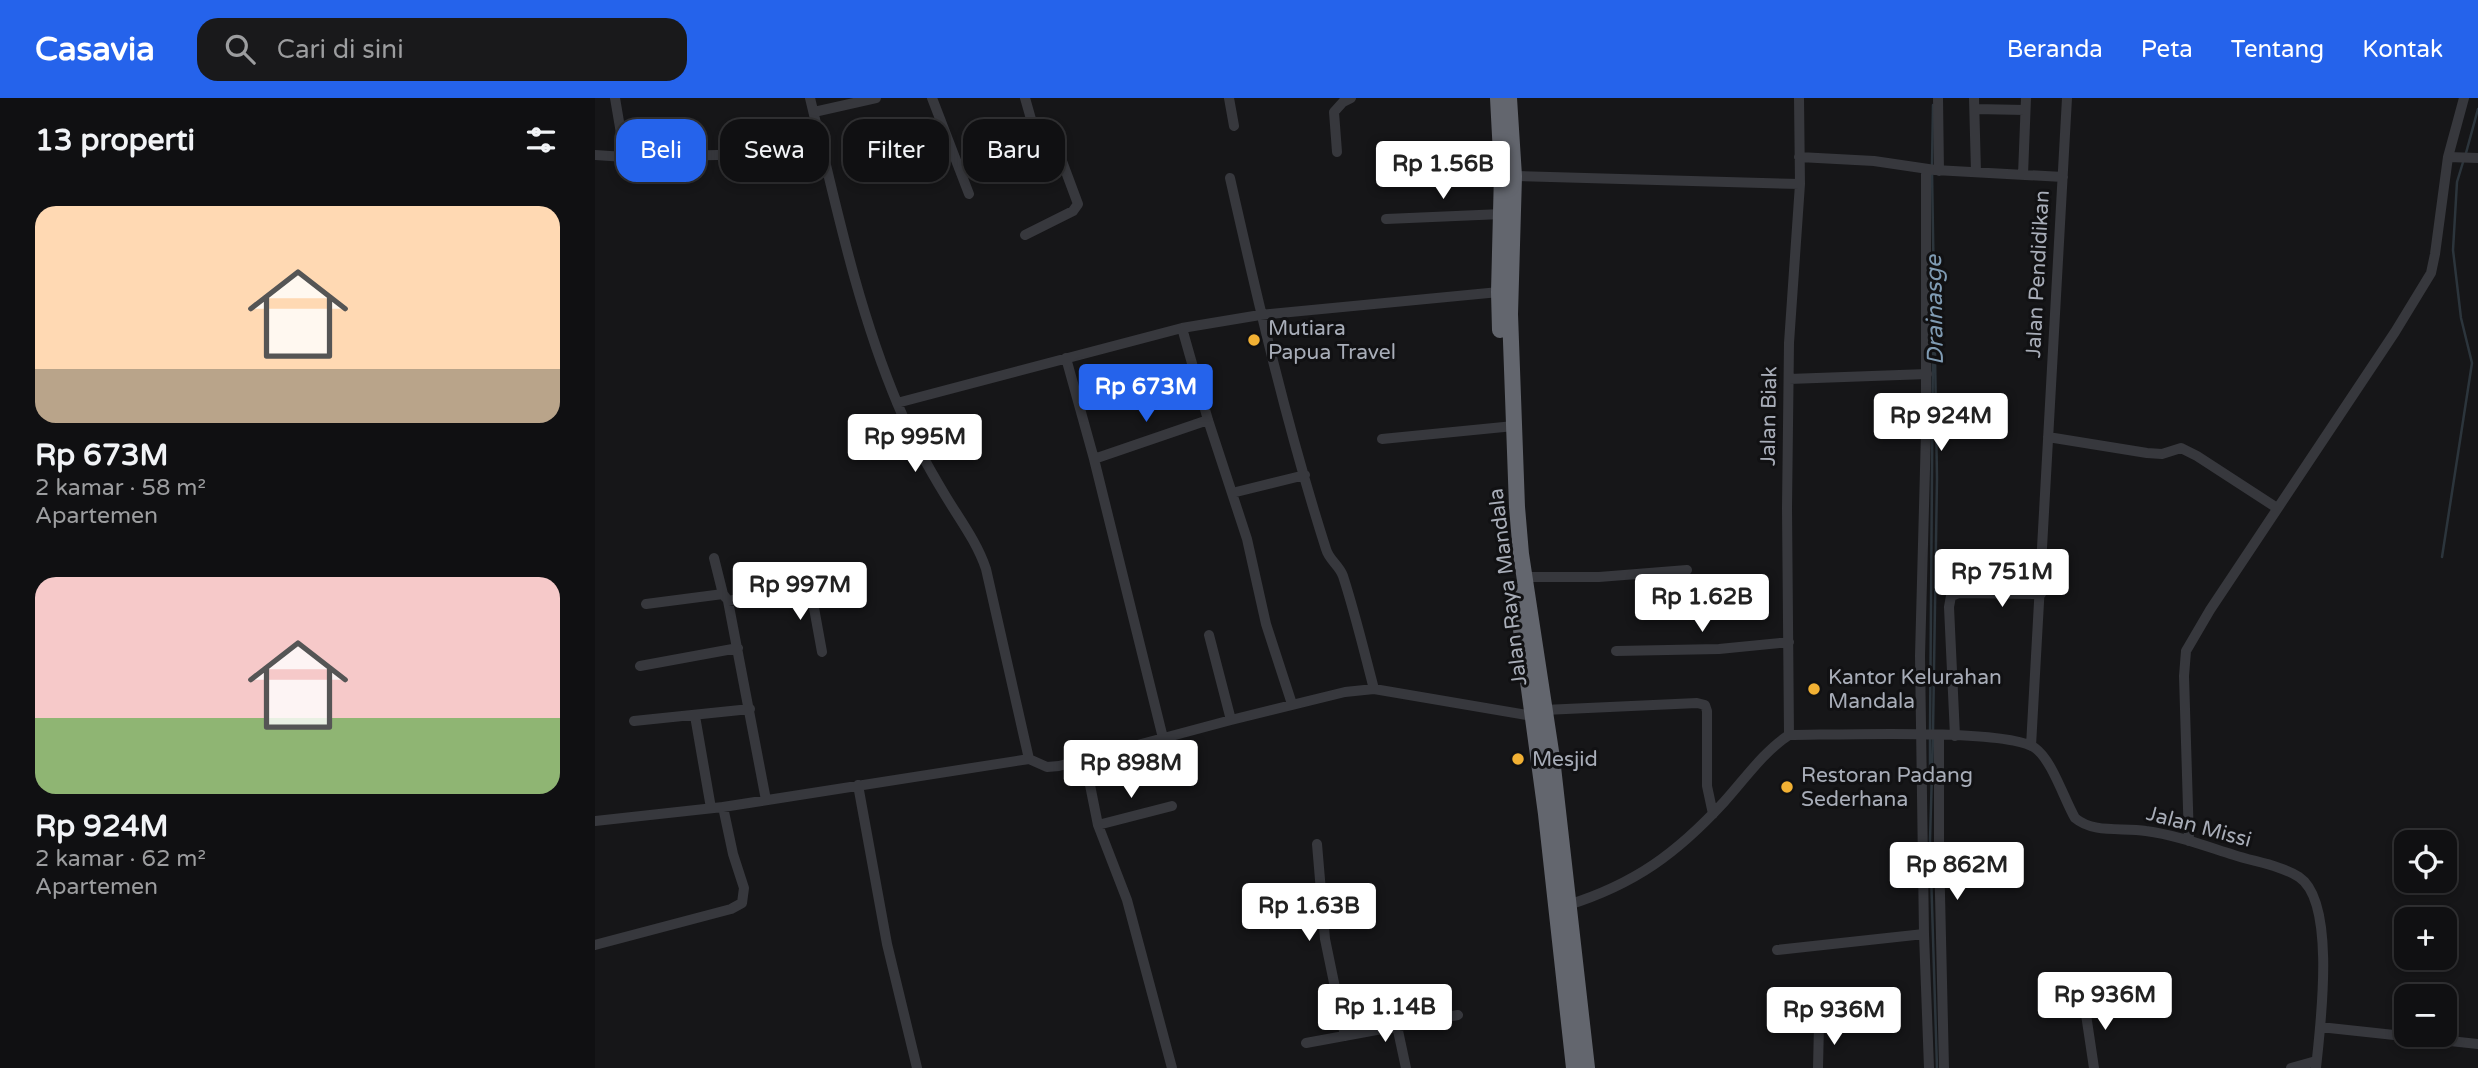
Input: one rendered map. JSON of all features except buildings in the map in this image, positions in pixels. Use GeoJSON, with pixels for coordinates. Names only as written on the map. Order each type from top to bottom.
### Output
{"type":"FeatureCollection","features":[{"type":"Feature","properties":{"kind":"highway","name":"Jalan Raya Mandala"},"geometry":{"type":"LineString","coordinates":[[1498,98],[1502,214],[1499,292],[1508,426],[1574,1068]]}},
{"type":"Feature","properties":{"kind":"highway","name":"Jalan Raya Mandala"},"geometry":{"type":"LineString","coordinates":[[1509,98],[1514,176],[1508,426],[1511,559],[1539,713],[1568,905],[1587,1068]]}},
{"type":"Feature","properties":{"kind":"street"},"geometry":{"type":"LineString","coordinates":[[615,98],[619,119]]}},
{"type":"Feature","properties":{"kind":"street"},"geometry":{"type":"LineString","coordinates":[[810,98],[816,119]]}},
{"type":"Feature","properties":{"kind":"street"},"geometry":{"type":"LineString","coordinates":[[814,112],[877,98]]}},
{"type":"Feature","properties":{"kind":"street"},"geometry":{"type":"LineString","coordinates":[[932,98],[969,194]]}},
{"type":"Feature","properties":{"kind":"street"},"geometry":{"type":"LineString","coordinates":[[1025,98],[1035,132],[1056,145],[1079,204],[1073,211],[1025,235]]}},
{"type":"Feature","properties":{"kind":"street"},"geometry":{"type":"LineString","coordinates":[[1229,98],[1234,125]]}},
{"type":"Feature","properties":{"kind":"street"},"geometry":{"type":"LineString","coordinates":[[1337,152],[1334,112],[1351,98]]}},
{"type":"Feature","properties":{"kind":"street","name":"Jalan Biak"},"geometry":{"type":"LineString","coordinates":[[1789,735],[1789,343],[1800,184],[1799,98]]}},
{"type":"Feature","properties":{"kind":"street"},"geometry":{"type":"LineString","coordinates":[[1938,98],[1933,170],[1921,643],[1939,838],[1944,1068]]}},
{"type":"Feature","properties":{"kind":"street"},"geometry":{"type":"LineString","coordinates":[[2022,175],[2026,98]]}},
{"type":"Feature","properties":{"kind":"street","name":"Jalan Pendidikan"},"geometry":{"type":"LineString","coordinates":[[2032,746],[2067,98]]}},
{"type":"Feature","properties":{"kind":"street"},"geometry":{"type":"LineString","coordinates":[[2189,841],[2185,656],[2193,638],[2431,273],[2464,98]]}},
{"type":"Feature","properties":{"kind":"street"},"geometry":{"type":"LineString","coordinates":[[1976,172],[1975,104],[2025,110]]}},
{"type":"Feature","properties":{"kind":"street"},"geometry":{"type":"LineString","coordinates":[[595,155],[616,156]]}},
{"type":"Feature","properties":{"kind":"street"},"geometry":{"type":"LineString","coordinates":[[1799,157],[1874,161],[1933,170],[2063,177]]}},
{"type":"Feature","properties":{"kind":"street"},"geometry":{"type":"LineString","coordinates":[[2453,157],[2474,158]]}},
{"type":"Feature","properties":{"kind":"street"},"geometry":{"type":"LineString","coordinates":[[829,174],[864,307],[897,403],[931,470],[981,552],[1006,651],[1028,759]]}},
{"type":"Feature","properties":{"kind":"street"},"geometry":{"type":"LineString","coordinates":[[1514,176],[1800,184]]}},
{"type":"Feature","properties":{"kind":"street"},"geometry":{"type":"LineString","coordinates":[[1230,178],[1261,316],[1305,475],[1327,552],[1343,575],[1374,689]]}},
{"type":"Feature","properties":{"kind":"street"},"geometry":{"type":"LineString","coordinates":[[1386,219],[1502,214]]}},
{"type":"Feature","properties":{"kind":"street"},"geometry":{"type":"LineString","coordinates":[[897,403],[1182,328],[1261,316],[1499,292]]}},
{"type":"Feature","properties":{"kind":"street"},"geometry":{"type":"LineString","coordinates":[[1182,328],[1208,420],[1247,539],[1266,624],[1292,704]]}},
{"type":"Feature","properties":{"kind":"street"},"geometry":{"type":"LineString","coordinates":[[1066,358],[1094,459],[1163,738]]}},
{"type":"Feature","properties":{"kind":"street"},"geometry":{"type":"LineString","coordinates":[[1789,379],[1927,374]]}},
{"type":"Feature","properties":{"kind":"street"},"geometry":{"type":"LineString","coordinates":[[1094,459],[1208,420]]}},
{"type":"Feature","properties":{"kind":"street"},"geometry":{"type":"LineString","coordinates":[[1382,439],[1508,426]]}},
{"type":"Feature","properties":{"kind":"street"},"geometry":{"type":"LineString","coordinates":[[2048,437],[2147,453],[2162,453],[2181,448],[2277,508]]}},
{"type":"Feature","properties":{"kind":"street"},"geometry":{"type":"LineString","coordinates":[[1232,493],[1305,475]]}},
{"type":"Feature","properties":{"kind":"street"},"geometry":{"type":"LineString","coordinates":[[714,558],[738,648],[766,800]]}},
{"type":"Feature","properties":{"kind":"street"},"geometry":{"type":"LineString","coordinates":[[1524,577],[1599,577],[1687,570]]}},
{"type":"Feature","properties":{"kind":"street"},"geometry":{"type":"LineString","coordinates":[[646,604],[725,598],[852,579]]}},
{"type":"Feature","properties":{"kind":"street"},"geometry":{"type":"LineString","coordinates":[[810,586],[822,652]]}},
{"type":"Feature","properties":{"kind":"street"},"geometry":{"type":"LineString","coordinates":[[1955,736],[1949,607],[1951,596],[1959,593],[2041,594]]}},
{"type":"Feature","properties":{"kind":"street"},"geometry":{"type":"LineString","coordinates":[[1209,635],[1231,720]]}},
{"type":"Feature","properties":{"kind":"street"},"geometry":{"type":"LineString","coordinates":[[1616,651],[1719,649],[1789,642]]}},
{"type":"Feature","properties":{"kind":"street"},"geometry":{"type":"LineString","coordinates":[[641,666],[738,648]]}},
{"type":"Feature","properties":{"kind":"street"},"geometry":{"type":"LineString","coordinates":[[595,821],[723,807],[1028,759],[1052,767],[1292,704],[1345,692],[1374,689],[1539,713],[1697,703],[1705,705],[1706,786],[1713,814]]}},
{"type":"Feature","properties":{"kind":"street"},"geometry":{"type":"LineString","coordinates":[[634,721],[750,709]]}},
{"type":"Feature","properties":{"kind":"street"},"geometry":{"type":"LineString","coordinates":[[695,716],[711,808]]}},
{"type":"Feature","properties":{"kind":"street"},"geometry":{"type":"LineString","coordinates":[[1568,905],[1621,886],[1643,873],[1713,814],[1789,735],[2001,738],[2032,746]]}},
{"type":"Feature","properties":{"kind":"street"},"geometry":{"type":"LineString","coordinates":[[1929,1068],[1924,934],[1930,736]]}},
{"type":"Feature","properties":{"kind":"street","name":"Jalan Missi"},"geometry":{"type":"LineString","coordinates":[[2032,746],[2042,754],[2075,818],[2082,824],[2150,831],[2189,841],[2282,869],[2306,884],[2313,896],[2323,935],[2316,1065]]}},
{"type":"Feature","properties":{"kind":"street"},"geometry":{"type":"LineString","coordinates":[[1085,760],[1098,825],[1127,900],[1172,1068]]}},
{"type":"Feature","properties":{"kind":"street"},"geometry":{"type":"LineString","coordinates":[[858,785],[887,944],[917,1068]]}},
{"type":"Feature","properties":{"kind":"street"},"geometry":{"type":"LineString","coordinates":[[1098,825],[1172,806]]}},
{"type":"Feature","properties":{"kind":"street"},"geometry":{"type":"LineString","coordinates":[[595,945],[731,909],[742,903],[744,888],[733,854],[723,807]]}},
{"type":"Feature","properties":{"kind":"street"},"geometry":{"type":"LineString","coordinates":[[1317,844],[1325,939],[1345,1036]]}},
{"type":"Feature","properties":{"kind":"street"},"geometry":{"type":"LineString","coordinates":[[1777,950],[1924,934]]}},
{"type":"Feature","properties":{"kind":"street"},"geometry":{"type":"LineString","coordinates":[[2084,1001],[2094,1068]]}},
{"type":"Feature","properties":{"kind":"street"},"geometry":{"type":"LineString","coordinates":[[1306,1044],[1458,1015]]}},
{"type":"Feature","properties":{"kind":"street"},"geometry":{"type":"LineString","coordinates":[[1818,1068],[1819,1024]]}},
{"type":"Feature","properties":{"kind":"street"},"geometry":{"type":"LineString","coordinates":[[1398,1026],[1406,1068]]}},
{"type":"Feature","properties":{"kind":"street"},"geometry":{"type":"LineString","coordinates":[[2320,1027],[2478,1044]]}},
{"type":"Feature","properties":{"kind":"street"},"geometry":{"type":"LineString","coordinates":[[2291,1068],[2316,1065]]}},
{"type":"Feature","properties":{"kind":"waterway","name":"Drainasge"},"geometry":{"type":"LineString","coordinates":[[1932,165],[1933,105]]}},
{"type":"Feature","properties":{"kind":"waterway"},"geometry":{"type":"LineString","coordinates":[[2466,153],[2478,109]]}},
{"type":"Feature","properties":{"kind":"waterway"},"geometry":{"type":"LineString","coordinates":[[2442,557],[2472,363],[2461,318],[2453,250],[2457,182],[2464,159]]}},
{"type":"Feature","properties":{"kind":"waterway","name":"Drainasge"},"geometry":{"type":"LineString","coordinates":[[1932,171],[1937,478],[1933,732]]}},
{"type":"Feature","properties":{"kind":"waterway"},"geometry":{"type":"LineString","coordinates":[[1930,732],[1933,343]]}},
{"type":"Feature","properties":{"kind":"waterway","name":"Drainasge"},"geometry":{"type":"LineString","coordinates":[[1930,738],[1930,770]]}},
{"type":"Feature","properties":{"kind":"waterway","name":"Drainasge"},"geometry":{"type":"LineString","coordinates":[[1933,738],[1930,840],[1937,1068]]}},
{"type":"Feature","properties":{"kind":"place","name":"Mutiara Papua Travel"},"geometry":{"type":"Point","coordinates":[1254,340]}},
{"type":"Feature","properties":{"kind":"place","name":"Kantor Kelurahan Mandala"},"geometry":{"type":"Point","coordinates":[1814,689]}},
{"type":"Feature","properties":{"kind":"place","name":"Mesjid"},"geometry":{"type":"Point","coordinates":[1518,759]}},
{"type":"Feature","properties":{"kind":"place","name":"Restoran Padang Sederhana"},"geometry":{"type":"Point","coordinates":[1787,787]}}]}
